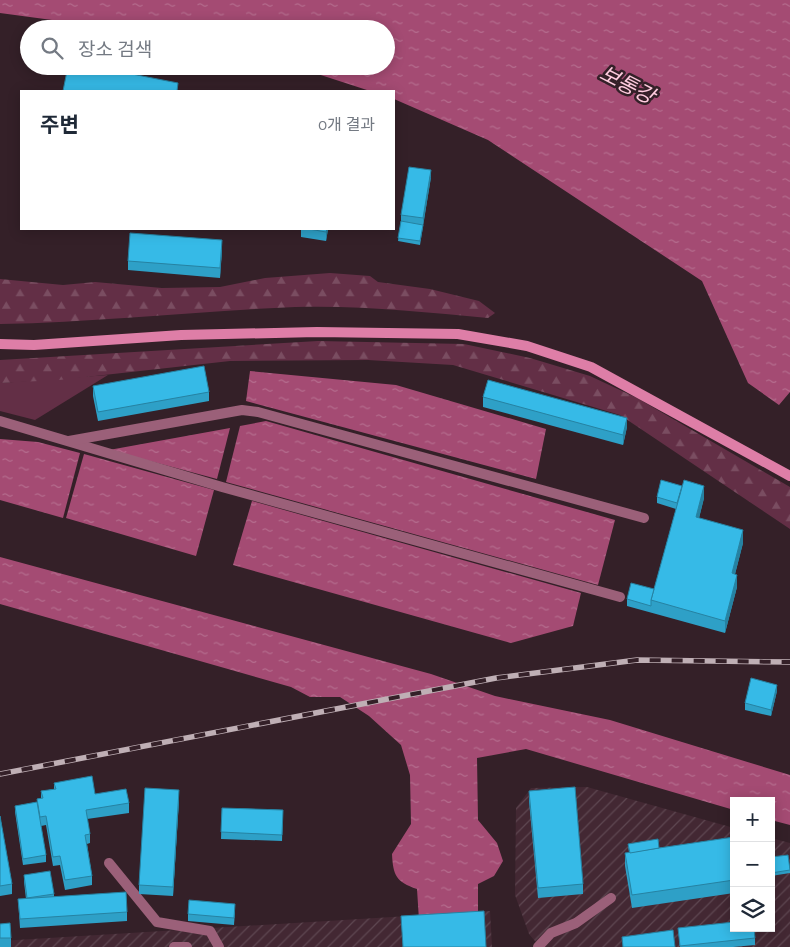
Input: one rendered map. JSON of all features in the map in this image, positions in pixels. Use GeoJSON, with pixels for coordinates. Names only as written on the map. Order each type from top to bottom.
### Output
{"type":"FeatureCollection","features":[{"type":"Feature","properties":{"kind":"main road"},"geometry":{"type":"LineString","coordinates":[[0,344],[34,345],[181,334],[317,332],[458,334],[527,346],[591,367],[790,476]]}},
{"type":"Feature","properties":{"kind":"lane"},"geometry":{"type":"LineString","coordinates":[[68,442],[242,410],[258,412],[644,518]]}},
{"type":"Feature","properties":{"kind":"lane"},"geometry":{"type":"LineString","coordinates":[[0,421],[68,442],[620,597]]}},
{"type":"Feature","properties":{"kind":"lane"},"geometry":{"type":"LineString","coordinates":[[109,863],[157,922],[210,931],[219,947]]}},
{"type":"Feature","properties":{"kind":"lane"},"geometry":{"type":"LineString","coordinates":[[538,947],[551,933],[576,923],[611,898]]}},
{"type":"Feature","properties":{"kind":"lane"},"geometry":{"type":"LineString","coordinates":[[174,947],[187,947]]}},
{"type":"Feature","properties":{"kind":"shaded area"},"geometry":{"type":"Polygon","coordinates":[[[587,787],[730,827],[730,932],[775,932],[775,839],[790,843],[790,947],[540,947],[529,934],[515,895],[516,808],[531,788],[587,787]]]}},
{"type":"Feature","properties":{"kind":"shaded area"},"geometry":{"type":"Polygon","coordinates":[[[490,911],[492,947],[0,947],[0,941],[490,911]]]}},
{"type":"Feature","properties":{"kind":"green space"},"geometry":{"type":"Polygon","coordinates":[[[330,273],[370,276],[378,282],[430,289],[479,301],[495,313],[488,318],[368,308],[295,307],[0,324],[0,279],[63,285],[95,282],[162,288],[220,287],[265,278],[330,273]]]}},
{"type":"Feature","properties":{"kind":"green space"},"geometry":{"type":"Polygon","coordinates":[[[318,341],[464,344],[530,358],[590,376],[637,398],[790,487],[790,529],[620,415],[453,365],[368,360],[230,361],[59,380],[0,383],[0,360],[318,341]]]}},
{"type":"Feature","properties":{"kind":"green space"},"geometry":{"type":"Polygon","coordinates":[[[108,375],[35,420],[0,411],[0,383],[108,375]]]}},
{"type":"Feature","properties":{"kind":"water","name":"보통강"},"geometry":{"type":"Polygon","coordinates":[[[0,0],[790,0],[790,392],[779,405],[748,383],[702,281],[488,140],[395,99],[395,90],[367,90],[321,75],[395,75],[395,20],[52,20],[0,13],[0,0]]]}},
{"type":"Feature","properties":{"kind":"water"},"geometry":{"type":"Polygon","coordinates":[[[250,371],[396,385],[546,429],[536,479],[246,401],[250,371]]]}},
{"type":"Feature","properties":{"kind":"water"},"geometry":{"type":"Polygon","coordinates":[[[266,421],[615,520],[598,585],[226,482],[240,426],[266,421]]]}},
{"type":"Feature","properties":{"kind":"water"},"geometry":{"type":"Polygon","coordinates":[[[230,428],[217,479],[109,450],[230,428]]]}},
{"type":"Feature","properties":{"kind":"water"},"geometry":{"type":"Polygon","coordinates":[[[0,439],[38,442],[80,453],[63,518],[0,500],[0,439]]]}},
{"type":"Feature","properties":{"kind":"water"},"geometry":{"type":"Polygon","coordinates":[[[84,454],[214,490],[196,556],[66,518],[84,454]]]}},
{"type":"Feature","properties":{"kind":"water"},"geometry":{"type":"Polygon","coordinates":[[[252,501],[581,593],[573,626],[511,643],[233,565],[252,501]]]}},
{"type":"Feature","properties":{"kind":"water"},"geometry":{"type":"Polygon","coordinates":[[[0,557],[431,674],[495,696],[610,720],[790,775],[790,825],[775,821],[775,797],[730,797],[730,809],[526,749],[477,758],[478,820],[497,843],[503,861],[494,876],[478,884],[478,918],[419,920],[417,889],[404,884],[397,877],[393,867],[392,854],[411,824],[410,775],[401,745],[369,716],[340,697],[310,697],[291,687],[0,604],[0,557]]]}},
{"type":"Feature","properties":{"kind":"building"},"geometry":{"type":"Polygon","coordinates":[[[66,75],[137,75],[178,83],[177,90],[63,90],[66,75]]]}},
{"type":"Feature","properties":{"kind":"building"},"geometry":{"type":"Polygon","coordinates":[[[409,167],[431,170],[423,218],[401,215],[409,167]]]}},
{"type":"Feature","properties":{"kind":"building"},"geometry":{"type":"Polygon","coordinates":[[[401,221],[423,225],[420,241],[398,238],[401,221]]]}},
{"type":"Feature","properties":{"kind":"building"},"geometry":{"type":"Polygon","coordinates":[[[130,233],[222,240],[220,268],[128,261],[130,233]]]}},
{"type":"Feature","properties":{"kind":"building"},"geometry":{"type":"Polygon","coordinates":[[[204,366],[209,392],[98,412],[93,386],[204,366]]]}},
{"type":"Feature","properties":{"kind":"building"},"geometry":{"type":"Polygon","coordinates":[[[488,380],[627,418],[623,435],[483,397],[488,380]]]}},
{"type":"Feature","properties":{"kind":"building"},"geometry":{"type":"Polygon","coordinates":[[[661,480],[682,486],[677,503],[657,497],[661,480]]]}},
{"type":"Feature","properties":{"kind":"building"},"geometry":{"type":"Polygon","coordinates":[[[684,480],[704,486],[696,517],[743,530],[732,573],[737,575],[725,621],[651,600],[684,480]]]}},
{"type":"Feature","properties":{"kind":"building"},"geometry":{"type":"Polygon","coordinates":[[[631,583],[654,589],[651,606],[627,599],[631,583]]]}},
{"type":"Feature","properties":{"kind":"building"},"geometry":{"type":"Polygon","coordinates":[[[751,678],[777,685],[771,710],[745,703],[751,678]]]}},
{"type":"Feature","properties":{"kind":"building"},"geometry":{"type":"Polygon","coordinates":[[[92,776],[95,794],[126,789],[129,803],[86,810],[90,834],[85,835],[92,876],[65,880],[60,856],[53,857],[46,816],[40,817],[37,799],[43,798],[41,791],[56,789],[54,783],[92,776]]]}},
{"type":"Feature","properties":{"kind":"building"},"geometry":{"type":"Polygon","coordinates":[[[575,787],[583,884],[538,888],[529,791],[575,787]]]}},
{"type":"Feature","properties":{"kind":"building"},"geometry":{"type":"Polygon","coordinates":[[[145,788],[179,790],[173,887],[139,885],[145,788]]]}},
{"type":"Feature","properties":{"kind":"building"},"geometry":{"type":"Polygon","coordinates":[[[37,802],[46,855],[23,859],[15,806],[37,802]]]}},
{"type":"Feature","properties":{"kind":"building"},"geometry":{"type":"Polygon","coordinates":[[[222,808],[283,810],[282,835],[221,832],[222,808]]]}},
{"type":"Feature","properties":{"kind":"building"},"geometry":{"type":"Polygon","coordinates":[[[0,816],[12,884],[0,886],[0,816]]]}},
{"type":"Feature","properties":{"kind":"building"},"geometry":{"type":"Polygon","coordinates":[[[730,838],[730,881],[632,895],[625,853],[730,838]]]}},
{"type":"Feature","properties":{"kind":"building"},"geometry":{"type":"Polygon","coordinates":[[[658,839],[659,848],[630,853],[628,844],[658,839]]]}},
{"type":"Feature","properties":{"kind":"building"},"geometry":{"type":"Polygon","coordinates":[[[788,855],[790,870],[775,872],[775,857],[788,855]]]}},
{"type":"Feature","properties":{"kind":"building"},"geometry":{"type":"Polygon","coordinates":[[[50,871],[54,894],[27,898],[24,875],[50,871]]]}},
{"type":"Feature","properties":{"kind":"building"},"geometry":{"type":"Polygon","coordinates":[[[126,892],[127,912],[20,919],[18,899],[126,892]]]}},
{"type":"Feature","properties":{"kind":"building"},"geometry":{"type":"Polygon","coordinates":[[[189,900],[235,904],[234,918],[188,914],[189,900]]]}},
{"type":"Feature","properties":{"kind":"building"},"geometry":{"type":"Polygon","coordinates":[[[484,911],[486,947],[403,947],[401,916],[484,911]]]}},
{"type":"Feature","properties":{"kind":"building"},"geometry":{"type":"Polygon","coordinates":[[[730,922],[730,932],[754,932],[755,938],[680,946],[678,928],[730,922]]]}},
{"type":"Feature","properties":{"kind":"building"},"geometry":{"type":"Polygon","coordinates":[[[10,923],[11,938],[0,938],[0,924],[10,923]]]}},
{"type":"Feature","properties":{"kind":"building"},"geometry":{"type":"Polygon","coordinates":[[[673,930],[675,947],[623,947],[622,937],[673,930]]]}},
{"type":"Feature","properties":{"kind":"railway"},"geometry":{"type":"LineString","coordinates":[[0,774],[496,678],[637,660],[790,662]]}}]}
